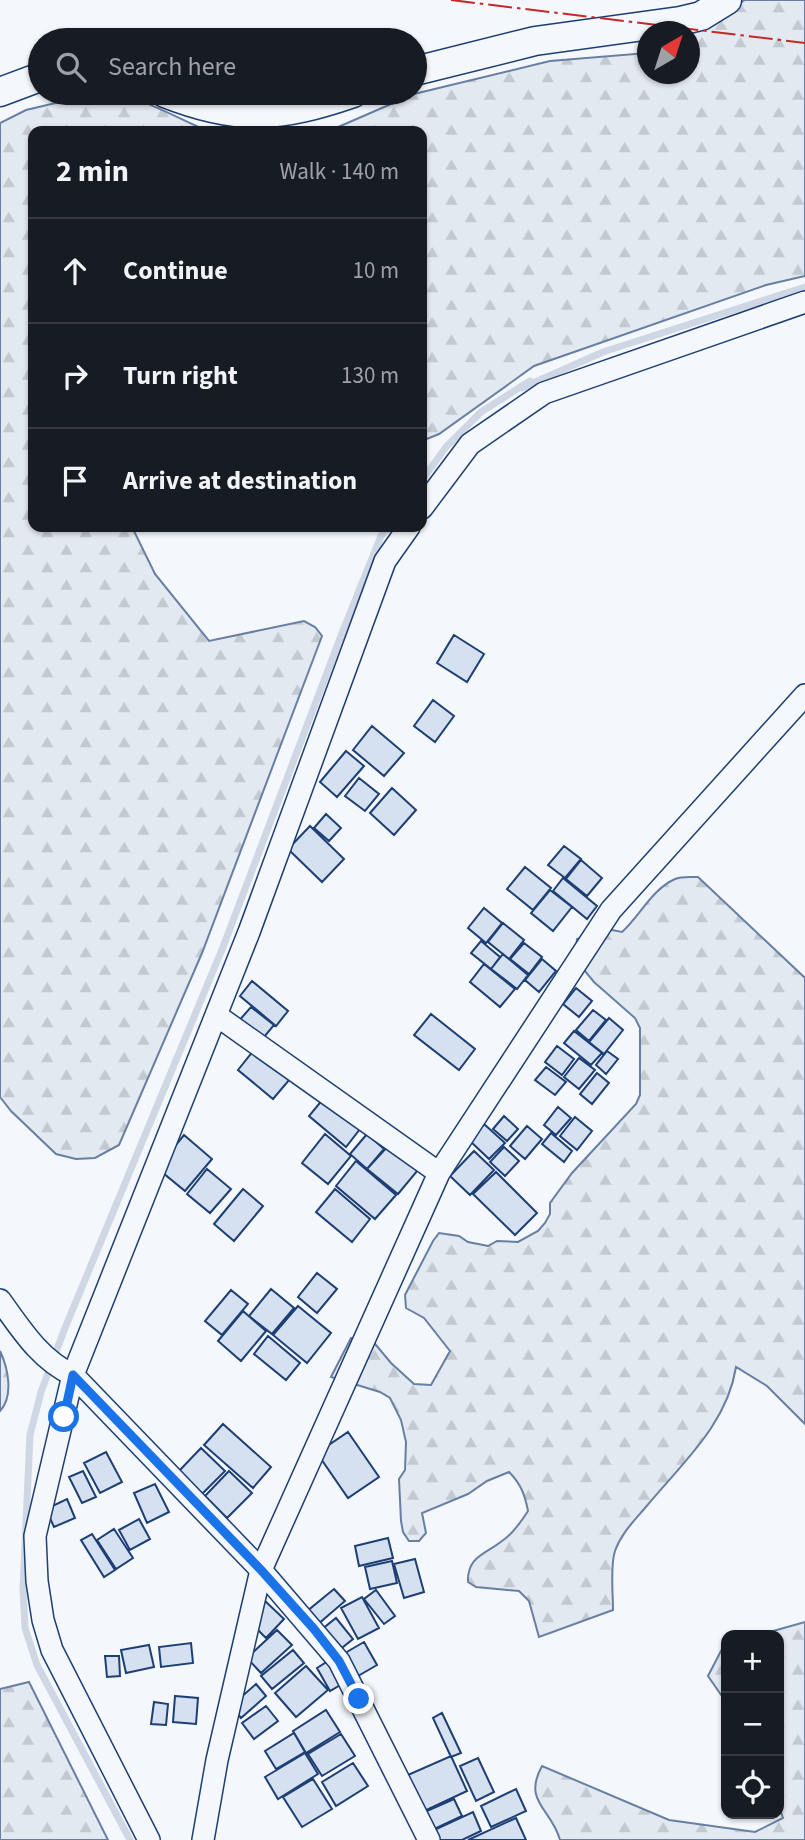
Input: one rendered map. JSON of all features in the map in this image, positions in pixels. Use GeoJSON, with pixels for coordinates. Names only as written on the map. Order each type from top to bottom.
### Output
{"type":"FeatureCollection","features":[{"type":"Feature","properties":{"kind":"main road"},"geometry":{"type":"LineString","coordinates":[[427,68],[535,41],[680,21],[701,16],[727,0]]}},
{"type":"Feature","properties":{"kind":"main road"},"geometry":{"type":"LineString","coordinates":[[0,92],[28,81]]}},
{"type":"Feature","properties":{"kind":"main road"},"geometry":{"type":"LineString","coordinates":[[199,105],[266,115],[318,105]]}},
{"type":"Feature","properties":{"kind":"street"},"geometry":{"type":"LineString","coordinates":[[427,501],[470,444],[544,393],[805,302]]}},
{"type":"Feature","properties":{"kind":"street"},"geometry":{"type":"LineString","coordinates":[[149,1840],[52,1650],[43,1620],[37,1581],[35,1536],[67,1373],[216,1015],[385,561],[405,532]]}},
{"type":"Feature","properties":{"kind":"street"},"geometry":{"type":"LineString","coordinates":[[204,1840],[217,1760],[261,1570],[439,1173],[611,910],[805,695]]}},
{"type":"Feature","properties":{"kind":"street"},"geometry":{"type":"LineString","coordinates":[[216,1015],[439,1173]]}},
{"type":"Feature","properties":{"kind":"street"},"geometry":{"type":"LineString","coordinates":[[0,1300],[38,1352],[67,1373],[261,1570],[314,1629],[339,1661],[429,1840]]}},
{"type":"Feature","properties":{"kind":"green space"},"geometry":{"type":"Polygon","coordinates":[[[745,0],[805,0],[805,276],[766,285],[534,366],[439,434],[427,439],[427,126],[340,126],[389,105],[427,105],[427,91],[550,61],[637,54],[637,84],[700,84],[700,27],[745,0]]]}},
{"type":"Feature","properties":{"kind":"green space"},"geometry":{"type":"Polygon","coordinates":[[[47,105],[150,105],[197,126],[28,126],[28,532],[134,532],[155,574],[209,641],[304,621],[315,627],[322,636],[202,953],[119,1145],[95,1158],[76,1159],[56,1154],[0,1097],[0,123],[26,110],[47,105]]]}},
{"type":"Feature","properties":{"kind":"green space"},"geometry":{"type":"Polygon","coordinates":[[[680,877],[698,877],[805,978],[805,1424],[767,1386],[736,1367],[731,1388],[713,1426],[632,1523],[618,1545],[613,1564],[613,1610],[539,1637],[529,1601],[519,1591],[476,1587],[468,1582],[474,1561],[510,1535],[528,1511],[522,1490],[513,1476],[509,1472],[487,1481],[468,1494],[422,1513],[426,1533],[419,1541],[409,1541],[403,1532],[401,1521],[399,1479],[405,1470],[406,1442],[401,1420],[390,1398],[380,1392],[331,1377],[351,1338],[371,1339],[391,1363],[414,1384],[431,1385],[450,1351],[424,1318],[406,1308],[405,1295],[433,1241],[439,1233],[459,1236],[468,1242],[488,1246],[497,1241],[518,1242],[538,1231],[550,1214],[550,1203],[572,1173],[636,1104],[640,1095],[640,1028],[635,1018],[594,982],[575,959],[577,939],[607,929],[622,932],[652,896],[667,884],[680,877]]]}},
{"type":"Feature","properties":{"kind":"green space"},"geometry":{"type":"Polygon","coordinates":[[[0,1351],[7,1373],[8,1390],[0,1411],[0,1351]]]}},
{"type":"Feature","properties":{"kind":"green space"},"geometry":{"type":"Polygon","coordinates":[[[805,1622],[805,1840],[560,1840],[537,1797],[535,1788],[542,1766],[669,1820],[755,1832],[784,1819],[784,1630],[777,1630],[805,1622]]]}},
{"type":"Feature","properties":{"kind":"green space"},"geometry":{"type":"Polygon","coordinates":[[[721,1651],[721,1695],[708,1676],[721,1651]]]}},
{"type":"Feature","properties":{"kind":"green space"},"geometry":{"type":"Polygon","coordinates":[[[29,1682],[108,1840],[0,1840],[0,1689],[29,1682]]]}},
{"type":"Feature","properties":{"kind":"building"},"geometry":{"type":"Polygon","coordinates":[[[454,635],[484,654],[467,682],[437,663],[454,635]]]}},
{"type":"Feature","properties":{"kind":"building"},"geometry":{"type":"Polygon","coordinates":[[[433,700],[454,716],[435,742],[414,726],[433,700]]]}},
{"type":"Feature","properties":{"kind":"building"},"geometry":{"type":"Polygon","coordinates":[[[372,726],[404,753],[384,776],[353,750],[372,726]]]}},
{"type":"Feature","properties":{"kind":"building"},"geometry":{"type":"Polygon","coordinates":[[[346,751],[364,766],[337,797],[320,782],[346,751]]]}},
{"type":"Feature","properties":{"kind":"building"},"geometry":{"type":"Polygon","coordinates":[[[359,778],[379,794],[365,811],[345,796],[359,778]]]}},
{"type":"Feature","properties":{"kind":"building"},"geometry":{"type":"Polygon","coordinates":[[[392,788],[416,810],[394,835],[370,813],[392,788]]]}},
{"type":"Feature","properties":{"kind":"building"},"geometry":{"type":"Polygon","coordinates":[[[326,814],[341,828],[329,841],[314,828],[326,814]]]}},
{"type":"Feature","properties":{"kind":"building"},"geometry":{"type":"Polygon","coordinates":[[[310,826],[344,859],[322,882],[288,849],[310,826]]]}},
{"type":"Feature","properties":{"kind":"building"},"geometry":{"type":"Polygon","coordinates":[[[564,846],[581,859],[565,878],[548,865],[564,846]]]}},
{"type":"Feature","properties":{"kind":"building"},"geometry":{"type":"Polygon","coordinates":[[[581,860],[602,878],[587,896],[566,879],[581,860]]]}},
{"type":"Feature","properties":{"kind":"building"},"geometry":{"type":"Polygon","coordinates":[[[525,867],[551,888],[533,910],[507,889],[525,867]]]}},
{"type":"Feature","properties":{"kind":"building"},"geometry":{"type":"Polygon","coordinates":[[[563,878],[597,906],[587,919],[553,891],[563,878]]]}},
{"type":"Feature","properties":{"kind":"building"},"geometry":{"type":"Polygon","coordinates":[[[550,890],[572,907],[553,931],[531,913],[550,890]]]}},
{"type":"Feature","properties":{"kind":"building"},"geometry":{"type":"Polygon","coordinates":[[[484,908],[502,923],[486,943],[468,928],[484,908]]]}},
{"type":"Feature","properties":{"kind":"building"},"geometry":{"type":"Polygon","coordinates":[[[503,923],[524,940],[509,959],[488,942],[503,923]]]}},
{"type":"Feature","properties":{"kind":"building"},"geometry":{"type":"Polygon","coordinates":[[[481,941],[500,957],[491,969],[471,953],[481,941]]]}},
{"type":"Feature","properties":{"kind":"building"},"geometry":{"type":"Polygon","coordinates":[[[524,943],[542,957],[529,974],[510,959],[524,943]]]}},
{"type":"Feature","properties":{"kind":"building"},"geometry":{"type":"Polygon","coordinates":[[[503,954],[528,975],[517,989],[491,969],[503,954]]]}},
{"type":"Feature","properties":{"kind":"building"},"geometry":{"type":"Polygon","coordinates":[[[542,959],[556,971],[539,992],[525,980],[542,959]]]}},
{"type":"Feature","properties":{"kind":"building"},"geometry":{"type":"Polygon","coordinates":[[[484,964],[515,989],[500,1007],[470,982],[484,964]]]}},
{"type":"Feature","properties":{"kind":"building"},"geometry":{"type":"Polygon","coordinates":[[[252,981],[288,1011],[276,1026],[240,996],[252,981]]]}},
{"type":"Feature","properties":{"kind":"building"},"geometry":{"type":"Polygon","coordinates":[[[576,988],[592,1001],[579,1017],[563,1004],[576,988]]]}},
{"type":"Feature","properties":{"kind":"building"},"geometry":{"type":"Polygon","coordinates":[[[251,1007],[274,1025],[260,1042],[237,1023],[251,1007]]]}},
{"type":"Feature","properties":{"kind":"building"},"geometry":{"type":"Polygon","coordinates":[[[593,1010],[606,1020],[589,1041],[576,1030],[593,1010]]]}},
{"type":"Feature","properties":{"kind":"building"},"geometry":{"type":"Polygon","coordinates":[[[431,1014],[475,1049],[459,1070],[414,1035],[431,1014]]]}},
{"type":"Feature","properties":{"kind":"building"},"geometry":{"type":"Polygon","coordinates":[[[609,1018],[623,1030],[604,1054],[589,1042],[609,1018]]]}},
{"type":"Feature","properties":{"kind":"building"},"geometry":{"type":"Polygon","coordinates":[[[574,1031],[602,1053],[591,1065],[564,1043],[574,1031]]]}},
{"type":"Feature","properties":{"kind":"building"},"geometry":{"type":"Polygon","coordinates":[[[557,1046],[574,1059],[562,1075],[545,1062],[557,1046]]]}},
{"type":"Feature","properties":{"kind":"building"},"geometry":{"type":"Polygon","coordinates":[[[254,1050],[290,1079],[273,1099],[238,1070],[254,1050]]]}},
{"type":"Feature","properties":{"kind":"building"},"geometry":{"type":"Polygon","coordinates":[[[607,1051],[618,1059],[606,1074],[596,1065],[607,1051]]]}},
{"type":"Feature","properties":{"kind":"building"},"geometry":{"type":"Polygon","coordinates":[[[579,1058],[595,1070],[579,1089],[564,1077],[579,1058]]]}},
{"type":"Feature","properties":{"kind":"building"},"geometry":{"type":"Polygon","coordinates":[[[546,1067],[566,1082],[555,1095],[535,1080],[546,1067]]]}},
{"type":"Feature","properties":{"kind":"building"},"geometry":{"type":"Polygon","coordinates":[[[597,1073],[609,1083],[592,1104],[580,1094],[597,1073]]]}},
{"type":"Feature","properties":{"kind":"building"},"geometry":{"type":"Polygon","coordinates":[[[323,1099],[360,1129],[346,1147],[309,1116],[323,1099]]]}},
{"type":"Feature","properties":{"kind":"building"},"geometry":{"type":"Polygon","coordinates":[[[558,1107],[571,1118],[556,1135],[544,1125],[558,1107]]]}},
{"type":"Feature","properties":{"kind":"building"},"geometry":{"type":"Polygon","coordinates":[[[504,1116],[518,1129],[507,1141],[493,1129],[504,1116]]]}},
{"type":"Feature","properties":{"kind":"building"},"geometry":{"type":"Polygon","coordinates":[[[575,1117],[592,1131],[577,1150],[560,1136],[575,1117]]]}},
{"type":"Feature","properties":{"kind":"building"},"geometry":{"type":"Polygon","coordinates":[[[484,1124],[505,1143],[489,1159],[469,1140],[484,1124]]]}},
{"type":"Feature","properties":{"kind":"building"},"geometry":{"type":"Polygon","coordinates":[[[527,1126],[542,1139],[525,1159],[510,1146],[527,1126]]]}},
{"type":"Feature","properties":{"kind":"building"},"geometry":{"type":"Polygon","coordinates":[[[551,1133],[572,1151],[564,1162],[542,1144],[551,1133]]]}},
{"type":"Feature","properties":{"kind":"building"},"geometry":{"type":"Polygon","coordinates":[[[325,1134],[351,1156],[328,1184],[302,1163],[325,1134]]]}},
{"type":"Feature","properties":{"kind":"building"},"geometry":{"type":"Polygon","coordinates":[[[367,1134],[384,1149],[367,1169],[350,1154],[367,1134]]]}},
{"type":"Feature","properties":{"kind":"building"},"geometry":{"type":"Polygon","coordinates":[[[184,1135],[212,1159],[185,1191],[157,1168],[184,1135]]]}},
{"type":"Feature","properties":{"kind":"building"},"geometry":{"type":"Polygon","coordinates":[[[388,1146],[418,1170],[398,1194],[367,1169],[388,1146]]]}},
{"type":"Feature","properties":{"kind":"building"},"geometry":{"type":"Polygon","coordinates":[[[504,1147],[519,1161],[505,1176],[490,1162],[504,1147]]]}},
{"type":"Feature","properties":{"kind":"building"},"geometry":{"type":"Polygon","coordinates":[[[474,1151],[494,1170],[470,1195],[450,1176],[474,1151]]]}},
{"type":"Feature","properties":{"kind":"building"},"geometry":{"type":"Polygon","coordinates":[[[356,1161],[396,1195],[375,1219],[336,1186],[356,1161]]]}},
{"type":"Feature","properties":{"kind":"building"},"geometry":{"type":"Polygon","coordinates":[[[207,1169],[231,1189],[210,1213],[187,1194],[207,1169]]]}},
{"type":"Feature","properties":{"kind":"building"},"geometry":{"type":"Polygon","coordinates":[[[496,1172],[537,1213],[515,1235],[473,1194],[496,1172]]]}},
{"type":"Feature","properties":{"kind":"building"},"geometry":{"type":"Polygon","coordinates":[[[243,1189],[263,1206],[234,1241],[214,1224],[243,1189]]]}},
{"type":"Feature","properties":{"kind":"building"},"geometry":{"type":"Polygon","coordinates":[[[335,1189],[370,1219],[352,1242],[316,1212],[335,1189]]]}},
{"type":"Feature","properties":{"kind":"building"},"geometry":{"type":"Polygon","coordinates":[[[317,1273],[337,1289],[317,1313],[298,1297],[317,1273]]]}},
{"type":"Feature","properties":{"kind":"building"},"geometry":{"type":"Polygon","coordinates":[[[271,1289],[294,1308],[272,1334],[249,1316],[271,1289]]]}},
{"type":"Feature","properties":{"kind":"building"},"geometry":{"type":"Polygon","coordinates":[[[231,1290],[248,1304],[222,1335],[205,1321],[231,1290]]]}},
{"type":"Feature","properties":{"kind":"building"},"geometry":{"type":"Polygon","coordinates":[[[298,1306],[331,1333],[307,1363],[273,1335],[298,1306]]]}},
{"type":"Feature","properties":{"kind":"building"},"geometry":{"type":"Polygon","coordinates":[[[243,1311],[266,1331],[241,1361],[218,1341],[243,1311]]]}},
{"type":"Feature","properties":{"kind":"building"},"geometry":{"type":"Polygon","coordinates":[[[268,1336],[300,1363],[286,1380],[254,1354],[268,1336]]]}},
{"type":"Feature","properties":{"kind":"building"},"geometry":{"type":"Polygon","coordinates":[[[223,1424],[271,1467],[253,1488],[204,1445],[223,1424]]]}},
{"type":"Feature","properties":{"kind":"building"},"geometry":{"type":"Polygon","coordinates":[[[348,1432],[379,1477],[348,1498],[317,1453],[348,1432]]]}},
{"type":"Feature","properties":{"kind":"building"},"geometry":{"type":"Polygon","coordinates":[[[201,1448],[225,1471],[202,1494],[179,1471],[201,1448]]]}},
{"type":"Feature","properties":{"kind":"building"},"geometry":{"type":"Polygon","coordinates":[[[106,1452],[122,1482],[100,1493],[84,1463],[106,1452]]]}},
{"type":"Feature","properties":{"kind":"building"},"geometry":{"type":"Polygon","coordinates":[[[83,1471],[96,1497],[82,1503],[69,1477],[83,1471]]]}},
{"type":"Feature","properties":{"kind":"building"},"geometry":{"type":"Polygon","coordinates":[[[229,1471],[252,1493],[227,1518],[205,1496],[229,1471]]]}},
{"type":"Feature","properties":{"kind":"building"},"geometry":{"type":"Polygon","coordinates":[[[155,1484],[169,1512],[147,1523],[134,1493],[155,1484]]]}},
{"type":"Feature","properties":{"kind":"building"},"geometry":{"type":"Polygon","coordinates":[[[67,1499],[75,1518],[54,1527],[46,1509],[67,1499]]]}},
{"type":"Feature","properties":{"kind":"building"},"geometry":{"type":"Polygon","coordinates":[[[139,1519],[150,1539],[130,1550],[119,1530],[139,1519]]]}},
{"type":"Feature","properties":{"kind":"building"},"geometry":{"type":"Polygon","coordinates":[[[114,1529],[133,1558],[116,1569],[97,1540],[114,1529]]]}},
{"type":"Feature","properties":{"kind":"building"},"geometry":{"type":"Polygon","coordinates":[[[92,1534],[115,1570],[104,1577],[81,1540],[92,1534]]]}},
{"type":"Feature","properties":{"kind":"building"},"geometry":{"type":"Polygon","coordinates":[[[388,1538],[393,1558],[359,1566],[355,1546],[388,1538]]]}},
{"type":"Feature","properties":{"kind":"building"},"geometry":{"type":"Polygon","coordinates":[[[415,1559],[424,1592],[404,1598],[394,1564],[415,1559]]]}},
{"type":"Feature","properties":{"kind":"building"},"geometry":{"type":"Polygon","coordinates":[[[392,1561],[397,1583],[370,1589],[365,1567],[392,1561]]]}},
{"type":"Feature","properties":{"kind":"building"},"geometry":{"type":"Polygon","coordinates":[[[334,1589],[345,1601],[317,1625],[306,1612],[334,1589]]]}},
{"type":"Feature","properties":{"kind":"building"},"geometry":{"type":"Polygon","coordinates":[[[376,1590],[395,1616],[384,1624],[364,1599],[376,1590]]]}},
{"type":"Feature","properties":{"kind":"building"},"geometry":{"type":"Polygon","coordinates":[[[362,1597],[379,1628],[358,1639],[341,1608],[362,1597]]]}},
{"type":"Feature","properties":{"kind":"building"},"geometry":{"type":"Polygon","coordinates":[[[264,1600],[284,1619],[266,1638],[252,1624],[264,1600]]]}},
{"type":"Feature","properties":{"kind":"building"},"geometry":{"type":"Polygon","coordinates":[[[336,1618],[353,1639],[338,1651],[321,1630],[336,1618]]]}},
{"type":"Feature","properties":{"kind":"building"},"geometry":{"type":"Polygon","coordinates":[[[277,1630],[292,1645],[261,1673],[247,1658],[277,1630]]]}},
{"type":"Feature","properties":{"kind":"building"},"geometry":{"type":"Polygon","coordinates":[[[364,1642],[377,1665],[358,1676],[345,1653],[364,1642]]]}},
{"type":"Feature","properties":{"kind":"building"},"geometry":{"type":"Polygon","coordinates":[[[191,1643],[193,1663],[161,1667],[159,1647],[191,1643]]]}},
{"type":"Feature","properties":{"kind":"building"},"geometry":{"type":"Polygon","coordinates":[[[149,1645],[154,1667],[126,1673],[121,1650],[149,1645]]]}},
{"type":"Feature","properties":{"kind":"building"},"geometry":{"type":"Polygon","coordinates":[[[293,1650],[304,1663],[272,1689],[261,1676],[293,1650]]]}},
{"type":"Feature","properties":{"kind":"building"},"geometry":{"type":"Polygon","coordinates":[[[105,1656],[119,1656],[120,1676],[107,1677],[105,1656]]]}},
{"type":"Feature","properties":{"kind":"building"},"geometry":{"type":"Polygon","coordinates":[[[333,1658],[347,1681],[330,1691],[317,1668],[333,1658]]]}},
{"type":"Feature","properties":{"kind":"building"},"geometry":{"type":"Polygon","coordinates":[[[306,1666],[328,1690],[296,1717],[275,1693],[306,1666]]]}},
{"type":"Feature","properties":{"kind":"building"},"geometry":{"type":"Polygon","coordinates":[[[256,1684],[266,1696],[241,1718],[231,1706],[256,1684]]]}},
{"type":"Feature","properties":{"kind":"building"},"geometry":{"type":"Polygon","coordinates":[[[175,1696],[198,1698],[196,1724],[173,1722],[175,1696]]]}},
{"type":"Feature","properties":{"kind":"building"},"geometry":{"type":"Polygon","coordinates":[[[154,1702],[168,1704],[166,1725],[151,1724],[154,1702]]]}},
{"type":"Feature","properties":{"kind":"building"},"geometry":{"type":"Polygon","coordinates":[[[266,1706],[278,1721],[254,1739],[242,1723],[266,1706]]]}},
{"type":"Feature","properties":{"kind":"building"},"geometry":{"type":"Polygon","coordinates":[[[326,1710],[340,1732],[306,1753],[293,1731],[326,1710]]]}},
{"type":"Feature","properties":{"kind":"building"},"geometry":{"type":"Polygon","coordinates":[[[442,1713],[461,1753],[451,1757],[433,1718],[442,1713]]]}},
{"type":"Feature","properties":{"kind":"building"},"geometry":{"type":"Polygon","coordinates":[[[294,1733],[305,1752],[276,1769],[265,1751],[294,1733]]]}},
{"type":"Feature","properties":{"kind":"building"},"geometry":{"type":"Polygon","coordinates":[[[341,1734],[355,1756],[322,1776],[308,1754],[341,1734]]]}},
{"type":"Feature","properties":{"kind":"building"},"geometry":{"type":"Polygon","coordinates":[[[305,1753],[318,1774],[278,1799],[265,1777],[305,1753]]]}},
{"type":"Feature","properties":{"kind":"building"},"geometry":{"type":"Polygon","coordinates":[[[451,1756],[467,1791],[418,1814],[401,1778],[451,1756]]]}},
{"type":"Feature","properties":{"kind":"building"},"geometry":{"type":"Polygon","coordinates":[[[478,1758],[494,1792],[476,1801],[460,1766],[478,1758]]]}},
{"type":"Feature","properties":{"kind":"building"},"geometry":{"type":"Polygon","coordinates":[[[353,1763],[368,1786],[336,1806],[322,1782],[353,1763]]]}},
{"type":"Feature","properties":{"kind":"building"},"geometry":{"type":"Polygon","coordinates":[[[313,1779],[332,1809],[302,1827],[283,1797],[313,1779]]]}},
{"type":"Feature","properties":{"kind":"building"},"geometry":{"type":"Polygon","coordinates":[[[516,1789],[526,1811],[491,1827],[481,1806],[516,1789]]]}},
{"type":"Feature","properties":{"kind":"building"},"geometry":{"type":"Polygon","coordinates":[[[454,1799],[462,1816],[428,1832],[420,1814],[454,1799]]]}},
{"type":"Feature","properties":{"kind":"building"},"geometry":{"type":"Polygon","coordinates":[[[473,1812],[481,1831],[462,1840],[437,1840],[432,1831],[473,1812]]]}},
{"type":"Feature","properties":{"kind":"building"},"geometry":{"type":"Polygon","coordinates":[[[516,1818],[526,1840],[468,1840],[516,1818]]]}},
{"type":"Feature","properties":{"kind":"waterway"},"geometry":{"type":"LineString","coordinates":[[427,473],[446,447],[481,412],[530,381],[522,388],[603,352],[805,287]]}},
{"type":"Feature","properties":{"kind":"waterway"},"geometry":{"type":"LineString","coordinates":[[130,1840],[37,1665],[25,1628],[23,1589],[30,1435],[41,1392],[65,1328],[223,947],[342,633],[384,532]]}},
{"type":"Feature","properties":{"kind":"power"},"geometry":{"type":"LineString","coordinates":[[451,0],[805,43]]}},
{"type":"Feature","properties":{"kind":"route"},"geometry":{"type":"LineString","coordinates":[[64,1417],[73,1375],[261,1570],[314,1629],[339,1661],[359,1699]]}}]}
